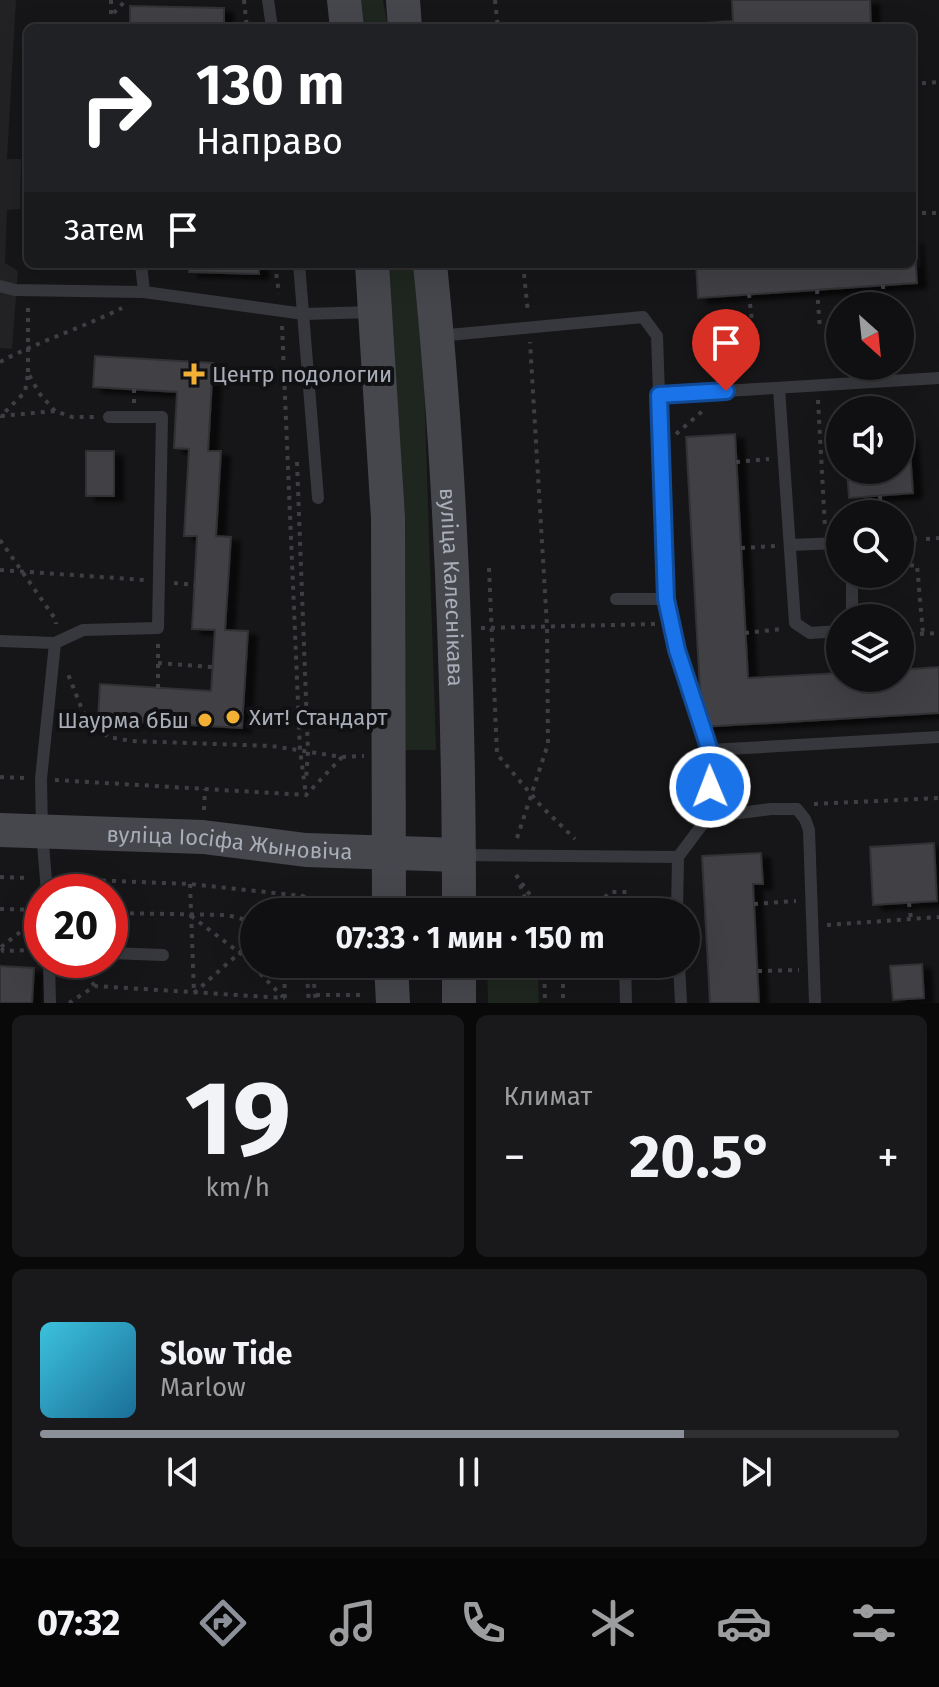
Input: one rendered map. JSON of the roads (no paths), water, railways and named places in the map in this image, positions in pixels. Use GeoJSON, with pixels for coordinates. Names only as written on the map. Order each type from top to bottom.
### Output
{"type":"FeatureCollection","features":[{"type":"Feature","properties":{"kind":"main road"},"geometry":{"type":"LineString","coordinates":[[344,0],[347,24]]}},
{"type":"Feature","properties":{"kind":"main road"},"geometry":{"type":"LineString","coordinates":[[403,0],[405,24]]}},
{"type":"Feature","properties":{"kind":"main road"},"geometry":{"type":"LineString","coordinates":[[372,268],[388,518],[389,898]]}},
{"type":"Feature","properties":{"kind":"main road","name":"вуліца Калеснікава"},"geometry":{"type":"LineString","coordinates":[[430,268],[455,630],[459,898]]}},
{"type":"Feature","properties":{"kind":"main road","name":"вуліца Іосіфа Жыновіча"},"geometry":{"type":"LineString","coordinates":[[0,830],[203,837],[306,850],[459,855]]}},
{"type":"Feature","properties":{"kind":"main road"},"geometry":{"type":"LineString","coordinates":[[378,999],[386,978]]}},
{"type":"Feature","properties":{"kind":"main road"},"geometry":{"type":"LineString","coordinates":[[459,978],[459,1003]]}},
{"type":"Feature","properties":{"kind":"lane"},"geometry":{"type":"LineString","coordinates":[[268,0],[271,24]]}},
{"type":"Feature","properties":{"kind":"lane"},"geometry":{"type":"LineString","coordinates":[[141,268],[144,292]]}},
{"type":"Feature","properties":{"kind":"lane"},"geometry":{"type":"LineString","coordinates":[[299,268],[318,498]]}},
{"type":"Feature","properties":{"kind":"lane"},"geometry":{"type":"LineString","coordinates":[[0,286],[29,291],[144,292],[304,314],[377,312]]}},
{"type":"Feature","properties":{"kind":"lane"},"geometry":{"type":"LineString","coordinates":[[435,336],[643,317],[657,336],[666,599],[677,650],[712,757],[708,817],[678,857],[677,898]]}},
{"type":"Feature","properties":{"kind":"lane"},"geometry":{"type":"LineString","coordinates":[[659,395],[939,378]]}},
{"type":"Feature","properties":{"kind":"lane"},"geometry":{"type":"LineString","coordinates":[[779,388],[795,623],[810,633],[826,632]]}},
{"type":"Feature","properties":{"kind":"lane"},"geometry":{"type":"LineString","coordinates":[[0,641],[55,643],[83,630],[158,628],[162,417],[109,417]]}},
{"type":"Feature","properties":{"kind":"lane"},"geometry":{"type":"LineString","coordinates":[[790,545],[826,543]]}},
{"type":"Feature","properties":{"kind":"lane"},"geometry":{"type":"LineString","coordinates":[[616,599],[666,599]]}},
{"type":"Feature","properties":{"kind":"lane"},"geometry":{"type":"LineString","coordinates":[[46,874],[41,779],[55,643]]}},
{"type":"Feature","properties":{"kind":"lane"},"geometry":{"type":"LineString","coordinates":[[710,750],[939,737]]}},
{"type":"Feature","properties":{"kind":"lane"},"geometry":{"type":"LineString","coordinates":[[708,817],[797,809],[805,819],[809,830],[815,1003]]}},
{"type":"Feature","properties":{"kind":"lane"},"geometry":{"type":"LineString","coordinates":[[459,855],[678,857]]}},
{"type":"Feature","properties":{"kind":"lane"},"geometry":{"type":"LineString","coordinates":[[128,954],[163,955]]}},
{"type":"Feature","properties":{"kind":"lane"},"geometry":{"type":"LineString","coordinates":[[49,978],[50,1003]]}},
{"type":"Feature","properties":{"kind":"lane"},"geometry":{"type":"LineString","coordinates":[[625,978],[626,1003]]}},
{"type":"Feature","properties":{"kind":"lane"},"geometry":{"type":"LineString","coordinates":[[680,978],[681,1003]]}},
{"type":"Feature","properties":{"kind":"place","name":"Центр подологии"},"geometry":{"type":"Point","coordinates":[194,374]}},
{"type":"Feature","properties":{"kind":"place","name":"Хит! Стандарт"},"geometry":{"type":"Point","coordinates":[233,717]}},
{"type":"Feature","properties":{"kind":"place","name":"Шаурма бБш"},"geometry":{"type":"Point","coordinates":[205,720]}}]}
